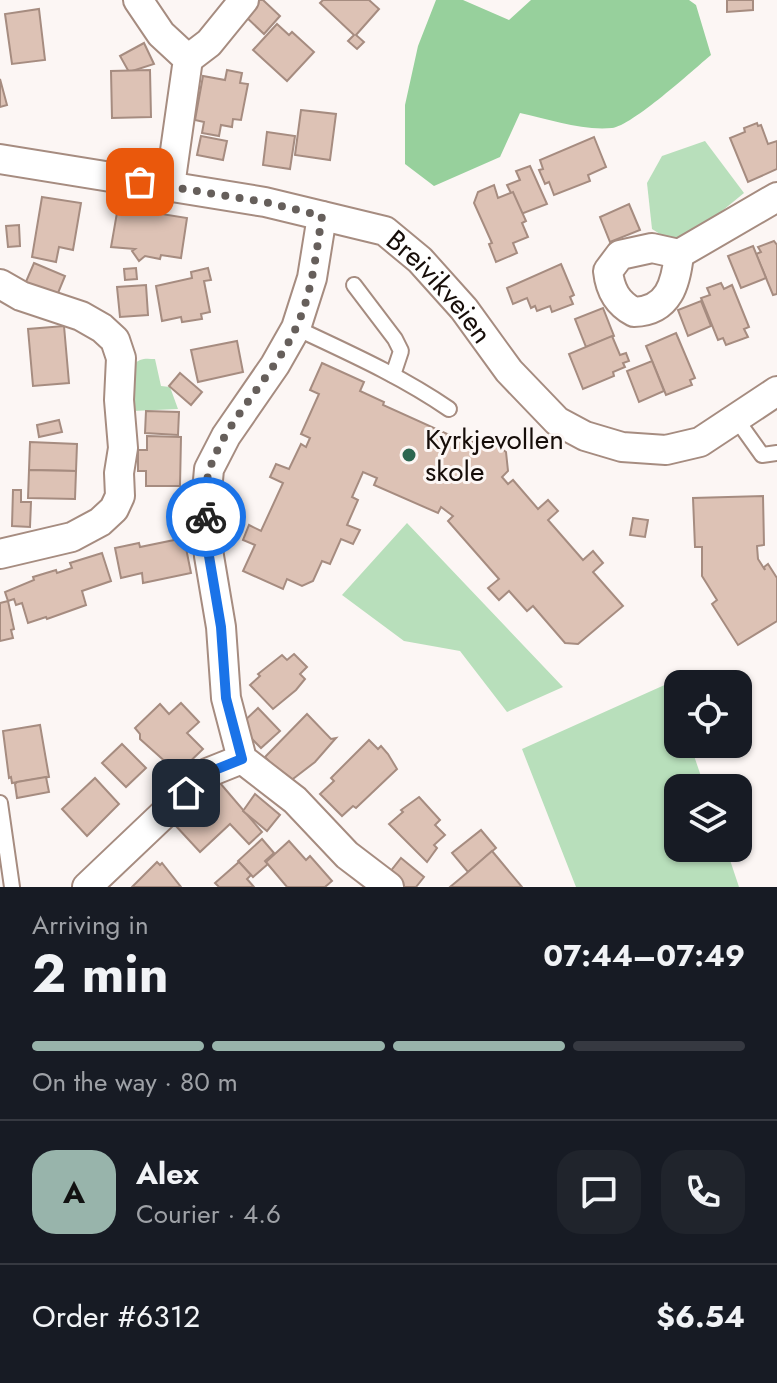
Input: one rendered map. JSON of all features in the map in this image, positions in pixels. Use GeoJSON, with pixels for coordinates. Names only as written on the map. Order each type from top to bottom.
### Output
{"type":"FeatureCollection","features":[{"type":"Feature","properties":{"kind":"street"},"geometry":{"type":"LineString","coordinates":[[138,0],[161,34],[188,59]]}},
{"type":"Feature","properties":{"kind":"street"},"geometry":{"type":"LineString","coordinates":[[170,186],[188,59],[209,43],[244,0]]}},
{"type":"Feature","properties":{"kind":"street","name":"Breivikveien"},"geometry":{"type":"LineString","coordinates":[[0,159],[265,202],[385,231],[408,250],[464,309],[509,371],[557,421],[585,436],[622,447],[666,450],[700,442],[777,391]]}},
{"type":"Feature","properties":{"kind":"street"},"geometry":{"type":"LineString","coordinates":[[679,254],[777,197]]}},
{"type":"Feature","properties":{"kind":"street"},"geometry":{"type":"LineString","coordinates":[[322,216],[312,278],[296,328],[275,365],[226,436],[209,469],[205,514],[209,556],[221,627],[226,698],[242,759],[295,800],[347,855],[389,887]]}},
{"type":"Feature","properties":{"kind":"street"},"geometry":{"type":"LineString","coordinates":[[0,284],[21,296],[81,316],[115,340],[121,358],[119,400],[123,448],[119,473],[120,496],[114,509],[100,522],[72,537],[0,554]]}},
{"type":"Feature","properties":{"kind":"street"},"geometry":{"type":"LineString","coordinates":[[87,887],[207,773],[242,759]]}},
{"type":"Feature","properties":{"kind":"lane"},"geometry":{"type":"LineString","coordinates":[[354,285],[401,351],[393,375]]}},
{"type":"Feature","properties":{"kind":"lane"},"geometry":{"type":"LineString","coordinates":[[296,328],[393,375],[449,409]]}},
{"type":"Feature","properties":{"kind":"lane"},"geometry":{"type":"LineString","coordinates":[[737,420],[762,455],[777,453]]}},
{"type":"Feature","properties":{"kind":"lane"},"geometry":{"type":"LineString","coordinates":[[0,803],[12,887]]}},
{"type":"Feature","properties":{"kind":"green space"},"geometry":{"type":"Polygon","coordinates":[[[436,0],[463,0],[509,20],[531,0],[689,0],[696,5],[711,55],[647,108],[612,128],[577,126],[520,113],[500,157],[434,186],[405,164],[405,105],[418,46],[436,0]]]}},
{"type":"Feature","properties":{"kind":"green space"},"geometry":{"type":"Polygon","coordinates":[[[705,141],[744,193],[689,238],[671,241],[652,229],[647,183],[662,156],[705,141]]]}},
{"type":"Feature","properties":{"kind":"green space"},"geometry":{"type":"Polygon","coordinates":[[[155,359],[161,386],[170,387],[178,409],[133,411],[128,391],[131,370],[140,360],[155,359]]]}},
{"type":"Feature","properties":{"kind":"green space"},"geometry":{"type":"Polygon","coordinates":[[[407,523],[563,687],[507,712],[460,651],[404,641],[342,595],[407,523]]]}},
{"type":"Feature","properties":{"kind":"green space"},"geometry":{"type":"Polygon","coordinates":[[[664,685],[664,758],[695,758],[700,774],[664,774],[664,862],[731,862],[739,887],[576,887],[522,749],[664,685]]]}},
{"type":"Feature","properties":{"kind":"building"},"geometry":{"type":"Polygon","coordinates":[[[258,0],[263,0],[280,16],[264,34],[244,15],[258,0]]]}},
{"type":"Feature","properties":{"kind":"building"},"geometry":{"type":"Polygon","coordinates":[[[323,0],[369,0],[379,9],[356,35],[364,42],[357,49],[348,41],[354,35],[320,3],[323,0]]]}},
{"type":"Feature","properties":{"kind":"building"},"geometry":{"type":"Polygon","coordinates":[[[727,0],[753,0],[753,10],[727,12],[727,0]]]}},
{"type":"Feature","properties":{"kind":"building"},"geometry":{"type":"Polygon","coordinates":[[[39,9],[45,60],[12,64],[5,14],[39,9]]]}},
{"type":"Feature","properties":{"kind":"building"},"geometry":{"type":"Polygon","coordinates":[[[277,24],[289,35],[292,32],[314,52],[287,81],[253,50],[277,24]]]}},
{"type":"Feature","properties":{"kind":"building"},"geometry":{"type":"Polygon","coordinates":[[[144,43],[154,64],[129,72],[120,56],[144,43]]]}},
{"type":"Feature","properties":{"kind":"building"},"geometry":{"type":"Polygon","coordinates":[[[150,70],[151,117],[112,118],[111,71],[150,70]]]}},
{"type":"Feature","properties":{"kind":"building"},"geometry":{"type":"Polygon","coordinates":[[[227,70],[242,73],[240,83],[248,84],[241,120],[233,119],[232,127],[221,125],[219,136],[202,133],[204,122],[195,120],[203,76],[225,80],[227,70]]]}},
{"type":"Feature","properties":{"kind":"building"},"geometry":{"type":"Polygon","coordinates":[[[0,79],[7,105],[0,107],[0,79]]]}},
{"type":"Feature","properties":{"kind":"building"},"geometry":{"type":"Polygon","coordinates":[[[301,110],[336,114],[330,160],[295,155],[301,110]]]}},
{"type":"Feature","properties":{"kind":"building"},"geometry":{"type":"Polygon","coordinates":[[[757,123],[761,125],[768,144],[777,141],[777,169],[748,182],[730,138],[757,123]]]}},
{"type":"Feature","properties":{"kind":"building"},"geometry":{"type":"Polygon","coordinates":[[[267,132],[295,136],[290,169],[263,165],[267,132]]]}},
{"type":"Feature","properties":{"kind":"building"},"geometry":{"type":"Polygon","coordinates":[[[201,136],[227,141],[223,160],[197,155],[201,136]]]}},
{"type":"Feature","properties":{"kind":"building"},"geometry":{"type":"Polygon","coordinates":[[[594,137],[606,167],[588,175],[590,181],[554,195],[549,182],[545,184],[539,170],[543,169],[540,160],[594,137]]]}},
{"type":"Feature","properties":{"kind":"building"},"geometry":{"type":"Polygon","coordinates":[[[530,166],[547,204],[521,214],[507,185],[520,180],[516,171],[530,166]]]}},
{"type":"Feature","properties":{"kind":"building"},"geometry":{"type":"Polygon","coordinates":[[[494,185],[498,198],[513,192],[526,221],[522,223],[528,237],[513,243],[517,253],[496,262],[489,244],[492,243],[474,203],[478,192],[494,185]]]}},
{"type":"Feature","properties":{"kind":"building"},"geometry":{"type":"Polygon","coordinates":[[[42,197],[81,203],[73,250],[59,247],[56,262],[32,257],[42,197]]]}},
{"type":"Feature","properties":{"kind":"building"},"geometry":{"type":"Polygon","coordinates":[[[629,204],[640,230],[610,242],[600,217],[629,204]]]}},
{"type":"Feature","properties":{"kind":"building"},"geometry":{"type":"Polygon","coordinates":[[[118,207],[187,218],[181,258],[145,256],[139,261],[132,251],[135,249],[111,247],[118,207]]]}},
{"type":"Feature","properties":{"kind":"building"},"geometry":{"type":"Polygon","coordinates":[[[19,225],[20,246],[8,247],[6,226],[19,225]]]}},
{"type":"Feature","properties":{"kind":"building"},"geometry":{"type":"Polygon","coordinates":[[[774,241],[777,245],[777,294],[773,295],[756,254],[761,252],[758,247],[774,241]]]}},
{"type":"Feature","properties":{"kind":"building"},"geometry":{"type":"Polygon","coordinates":[[[753,246],[766,278],[741,288],[728,256],[753,246]]]}},
{"type":"Feature","properties":{"kind":"building"},"geometry":{"type":"Polygon","coordinates":[[[34,263],[65,276],[56,298],[25,284],[34,263]]]}},
{"type":"Feature","properties":{"kind":"building"},"geometry":{"type":"Polygon","coordinates":[[[561,264],[574,295],[570,297],[573,304],[552,312],[550,306],[537,311],[535,306],[531,308],[527,298],[513,304],[507,288],[561,264]]]}},
{"type":"Feature","properties":{"kind":"building"},"geometry":{"type":"Polygon","coordinates":[[[136,268],[137,279],[125,280],[124,269],[136,268]]]}},
{"type":"Feature","properties":{"kind":"building"},"geometry":{"type":"Polygon","coordinates":[[[208,268],[211,280],[204,281],[210,312],[201,314],[202,319],[182,322],[181,317],[162,321],[156,286],[192,278],[191,272],[208,268]]]}},
{"type":"Feature","properties":{"kind":"building"},"geometry":{"type":"Polygon","coordinates":[[[721,283],[724,289],[732,285],[749,327],[744,329],[748,337],[726,345],[723,338],[718,340],[701,298],[710,295],[707,288],[721,283]]]}},
{"type":"Feature","properties":{"kind":"building"},"geometry":{"type":"Polygon","coordinates":[[[146,285],[148,315],[120,317],[117,287],[146,285]]]}},
{"type":"Feature","properties":{"kind":"building"},"geometry":{"type":"Polygon","coordinates":[[[701,301],[711,326],[688,336],[678,310],[701,301]]]}},
{"type":"Feature","properties":{"kind":"building"},"geometry":{"type":"Polygon","coordinates":[[[603,308],[614,336],[586,347],[575,319],[603,308]]]}},
{"type":"Feature","properties":{"kind":"building"},"geometry":{"type":"Polygon","coordinates":[[[64,326],[69,383],[33,386],[28,329],[64,326]]]}},
{"type":"Feature","properties":{"kind":"building"},"geometry":{"type":"Polygon","coordinates":[[[676,333],[695,378],[690,380],[692,385],[666,395],[646,346],[676,333]]]}},
{"type":"Feature","properties":{"kind":"building"},"geometry":{"type":"Polygon","coordinates":[[[612,336],[620,355],[626,353],[629,361],[623,363],[625,367],[613,372],[614,376],[583,389],[569,354],[612,336]]]}},
{"type":"Feature","properties":{"kind":"building"},"geometry":{"type":"Polygon","coordinates":[[[237,341],[243,372],[198,382],[191,350],[237,341]]]}},
{"type":"Feature","properties":{"kind":"building"},"geometry":{"type":"Polygon","coordinates":[[[652,361],[664,391],[639,402],[627,371],[652,361]]]}},
{"type":"Feature","properties":{"kind":"building"},"geometry":{"type":"Polygon","coordinates":[[[322,363],[364,382],[360,391],[384,402],[383,405],[467,443],[487,438],[506,452],[508,471],[502,477],[508,484],[513,480],[538,509],[548,500],[558,511],[548,520],[583,560],[593,551],[603,563],[593,572],[623,606],[578,644],[565,643],[533,606],[527,611],[509,591],[499,600],[488,588],[499,579],[448,521],[453,516],[441,507],[438,513],[374,485],[377,478],[363,472],[352,497],[358,500],[347,525],[360,530],[353,544],[341,539],[330,564],[322,561],[313,581],[302,586],[287,579],[283,589],[243,571],[255,545],[243,540],[249,525],[261,531],[283,483],[270,477],[276,464],[289,469],[301,444],[306,447],[310,438],[301,434],[319,394],[310,390],[322,363]]]}},
{"type":"Feature","properties":{"kind":"building"},"geometry":{"type":"Polygon","coordinates":[[[180,373],[202,392],[191,405],[169,386],[180,373]]]}},
{"type":"Feature","properties":{"kind":"building"},"geometry":{"type":"Polygon","coordinates":[[[146,411],[179,412],[178,435],[145,433],[146,411]]]}},
{"type":"Feature","properties":{"kind":"building"},"geometry":{"type":"Polygon","coordinates":[[[59,420],[62,432],[39,437],[37,425],[59,420]]]}},
{"type":"Feature","properties":{"kind":"building"},"geometry":{"type":"Polygon","coordinates":[[[147,436],[181,437],[180,486],[146,486],[146,471],[138,471],[138,450],[147,450],[147,436]]]}},
{"type":"Feature","properties":{"kind":"building"},"geometry":{"type":"Polygon","coordinates":[[[30,442],[77,444],[76,471],[29,470],[30,442]]]}},
{"type":"Feature","properties":{"kind":"building"},"geometry":{"type":"Polygon","coordinates":[[[29,470],[76,471],[75,499],[28,498],[29,470]]]}},
{"type":"Feature","properties":{"kind":"building"},"geometry":{"type":"Polygon","coordinates":[[[13,490],[21,490],[21,502],[31,502],[30,527],[12,526],[13,490]]]}},
{"type":"Feature","properties":{"kind":"building"},"geometry":{"type":"Polygon","coordinates":[[[763,496],[764,545],[757,546],[758,559],[765,570],[768,564],[777,578],[777,621],[738,645],[712,604],[717,600],[702,576],[702,547],[695,547],[693,498],[763,496]]]}},
{"type":"Feature","properties":{"kind":"building"},"geometry":{"type":"Polygon","coordinates":[[[633,518],[648,520],[645,537],[630,535],[633,518]]]}},
{"type":"Feature","properties":{"kind":"building"},"geometry":{"type":"Polygon","coordinates":[[[184,538],[191,573],[143,583],[142,573],[121,578],[115,548],[139,543],[140,547],[184,538]]]}},
{"type":"Feature","properties":{"kind":"building"},"geometry":{"type":"Polygon","coordinates":[[[102,553],[111,581],[82,591],[86,605],[28,623],[22,603],[16,605],[14,599],[8,601],[5,592],[34,580],[33,577],[72,568],[70,563],[102,553]]]}},
{"type":"Feature","properties":{"kind":"building"},"geometry":{"type":"Polygon","coordinates":[[[8,601],[13,638],[0,641],[0,603],[8,601]]]}},
{"type":"Feature","properties":{"kind":"building"},"geometry":{"type":"Polygon","coordinates":[[[294,654],[307,667],[300,674],[305,679],[273,709],[250,685],[260,676],[258,674],[282,655],[287,660],[294,654]]]}},
{"type":"Feature","properties":{"kind":"building"},"geometry":{"type":"Polygon","coordinates":[[[181,703],[199,722],[187,733],[203,749],[178,773],[140,739],[135,728],[160,704],[169,714],[181,703]]]}},
{"type":"Feature","properties":{"kind":"building"},"geometry":{"type":"Polygon","coordinates":[[[258,708],[280,731],[261,748],[239,726],[258,708]]]}},
{"type":"Feature","properties":{"kind":"building"},"geometry":{"type":"Polygon","coordinates":[[[307,714],[331,739],[336,738],[315,762],[289,782],[265,757],[307,714]]]}},
{"type":"Feature","properties":{"kind":"building"},"geometry":{"type":"Polygon","coordinates":[[[40,725],[49,777],[12,783],[3,731],[40,725]]]}},
{"type":"Feature","properties":{"kind":"building"},"geometry":{"type":"Polygon","coordinates":[[[369,740],[378,749],[381,746],[397,769],[356,808],[353,806],[342,816],[320,794],[334,781],[331,778],[369,740]]]}},
{"type":"Feature","properties":{"kind":"building"},"geometry":{"type":"Polygon","coordinates":[[[122,744],[146,768],[126,787],[102,763],[122,744]]]}},
{"type":"Feature","properties":{"kind":"building"},"geometry":{"type":"Polygon","coordinates":[[[46,777],[49,792],[17,798],[17,782],[46,777]]]}},
{"type":"Feature","properties":{"kind":"building"},"geometry":{"type":"Polygon","coordinates":[[[95,778],[119,804],[87,836],[62,809],[95,778]]]}},
{"type":"Feature","properties":{"kind":"building"},"geometry":{"type":"Polygon","coordinates":[[[220,783],[262,832],[249,844],[230,824],[200,852],[175,825],[220,783]]]}},
{"type":"Feature","properties":{"kind":"building"},"geometry":{"type":"Polygon","coordinates":[[[255,794],[280,815],[267,831],[243,811],[255,794]]]}},
{"type":"Feature","properties":{"kind":"building"},"geometry":{"type":"Polygon","coordinates":[[[419,797],[440,820],[435,825],[445,835],[434,845],[437,848],[427,862],[389,824],[419,797]]]}},
{"type":"Feature","properties":{"kind":"building"},"geometry":{"type":"Polygon","coordinates":[[[481,830],[496,848],[468,872],[452,853],[481,830]]]}},
{"type":"Feature","properties":{"kind":"building"},"geometry":{"type":"Polygon","coordinates":[[[262,839],[274,853],[265,861],[268,864],[253,877],[238,861],[262,839]]]}},
{"type":"Feature","properties":{"kind":"building"},"geometry":{"type":"Polygon","coordinates":[[[289,841],[306,860],[310,856],[332,881],[325,887],[287,887],[266,862],[289,841]]]}},
{"type":"Feature","properties":{"kind":"building"},"geometry":{"type":"Polygon","coordinates":[[[492,851],[522,887],[450,887],[468,872],[492,851]]]}},
{"type":"Feature","properties":{"kind":"building"},"geometry":{"type":"Polygon","coordinates":[[[401,858],[424,877],[416,887],[398,887],[386,877],[401,858]]]}},
{"type":"Feature","properties":{"kind":"building"},"geometry":{"type":"Polygon","coordinates":[[[157,862],[162,863],[181,887],[132,887],[157,862]]]}},
{"type":"Feature","properties":{"kind":"building"},"geometry":{"type":"Polygon","coordinates":[[[239,862],[251,875],[247,879],[254,887],[219,887],[215,883],[239,862]]]}},
{"type":"Feature","properties":{"kind":"way so far"},"geometry":{"type":"LineString","coordinates":[[140,182],[265,202],[322,216],[312,278],[296,328],[275,365],[226,436],[209,469],[206,517]]}},
{"type":"Feature","properties":{"kind":"place","name":"Kyrkjevollen skole"},"geometry":{"type":"Point","coordinates":[409,455]}},
{"type":"Feature","properties":{"kind":"route"},"geometry":{"type":"LineString","coordinates":[[186,793],[207,773],[242,759],[226,698],[221,627],[206,517]]}}]}
